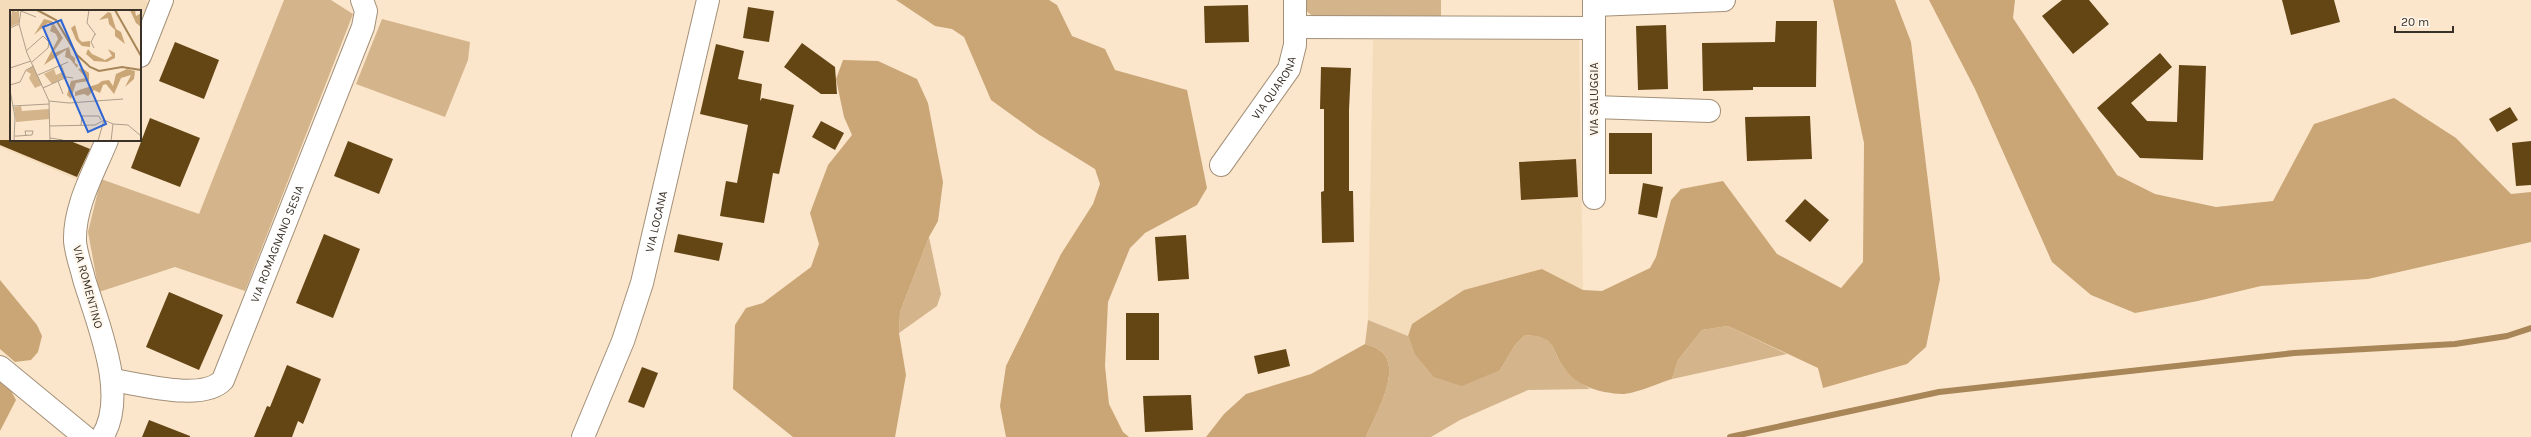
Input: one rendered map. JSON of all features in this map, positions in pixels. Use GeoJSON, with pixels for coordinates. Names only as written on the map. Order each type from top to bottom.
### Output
{"type":"FeatureCollection","features":[{"type":"Feature","properties":{"kind":"street"},"geometry":{"type":"LineString","coordinates":[[141,53],[162,0]]}},
{"type":"Feature","properties":{"kind":"street","name":"VIA ROMAGNANO SESIA"},"geometry":{"type":"LineString","coordinates":[[112,380],[201,391],[217,386],[226,375],[363,27],[366,11],[362,0]]}},
{"type":"Feature","properties":{"kind":"street","name":"VIA LOCANA"},"geometry":{"type":"LineString","coordinates":[[583,437],[623,341],[642,283],[708,0]]}},
{"type":"Feature","properties":{"kind":"street","name":"VIA QUARONA"},"geometry":{"type":"LineString","coordinates":[[1221,165],[1286,73],[1294,52],[1296,27],[1295,0]]}},
{"type":"Feature","properties":{"kind":"street"},"geometry":{"type":"LineString","coordinates":[[1594,2],[1724,0]]}},
{"type":"Feature","properties":{"kind":"street","name":"VIA SALUGGIA"},"geometry":{"type":"LineString","coordinates":[[1594,2],[1594,198]]}},
{"type":"Feature","properties":{"kind":"street"},"geometry":{"type":"LineString","coordinates":[[1296,27],[1594,28]]}},
{"type":"Feature","properties":{"kind":"street"},"geometry":{"type":"LineString","coordinates":[[1594,107],[1709,111]]}},
{"type":"Feature","properties":{"kind":"street","name":"VIA ROMENTINO"},"geometry":{"type":"LineString","coordinates":[[102,437],[111,412],[112,380],[75,243],[75,229],[80,207],[107,141]]}},
{"type":"Feature","properties":{"kind":"street"},"geometry":{"type":"LineString","coordinates":[[0,368],[85,437]]}},
{"type":"Feature","properties":{"kind":"shaded area"},"geometry":{"type":"Polygon","coordinates":[[[0,0],[144,0],[152,4],[141,32],[141,10],[10,10],[10,141],[99,141],[83,182],[0,147],[0,0]]]}},
{"type":"Feature","properties":{"kind":"shaded area"},"geometry":{"type":"Polygon","coordinates":[[[284,0],[331,0],[353,14],[245,291],[175,267],[99,292],[88,232],[101,179],[199,214],[284,0]]]}},
{"type":"Feature","properties":{"kind":"shaded area"},"geometry":{"type":"Polygon","coordinates":[[[896,0],[1049,0],[1057,5],[1072,36],[1105,49],[1115,70],[1187,90],[1207,188],[1197,205],[1145,233],[1130,248],[1108,302],[1105,366],[1109,404],[1123,432],[1129,437],[1006,437],[1000,406],[1006,366],[1061,254],[1093,204],[1100,184],[1095,169],[1038,134],[991,100],[964,37],[952,29],[935,26],[896,0]]]}},
{"type":"Feature","properties":{"kind":"shaded area"},"geometry":{"type":"Polygon","coordinates":[[[1302,0],[1441,0],[1441,19],[1318,21],[1302,7],[1302,0]]]}},
{"type":"Feature","properties":{"kind":"shaded area"},"geometry":{"type":"Polygon","coordinates":[[[1833,0],[1895,0],[1911,42],[1940,279],[1926,347],[1907,364],[1823,388],[1818,368],[1728,326],[1702,330],[1678,360],[1672,379],[1627,394],[1622,394],[1606,392],[1583,385],[1565,369],[1552,345],[1548,341],[1536,336],[1525,335],[1515,345],[1500,370],[1462,386],[1434,377],[1414,353],[1408,336],[1412,324],[1464,290],[1542,269],[1583,290],[1602,291],[1650,268],[1656,257],[1671,200],[1681,189],[1723,181],[1777,254],[1841,288],[1863,262],[1864,143],[1833,0]]]}},
{"type":"Feature","properties":{"kind":"shaded area"},"geometry":{"type":"Polygon","coordinates":[[[1929,0],[2015,0],[2013,18],[2117,175],[2155,194],[2216,207],[2273,201],[2314,124],[2394,98],[2456,138],[2511,194],[2531,192],[2531,242],[2368,279],[2261,286],[2198,301],[2135,313],[2091,295],[2052,262],[1975,89],[1929,0]]]}},
{"type":"Feature","properties":{"kind":"shaded area"},"geometry":{"type":"Polygon","coordinates":[[[382,19],[470,42],[468,60],[445,117],[356,84],[382,19]]]}},
{"type":"Feature","properties":{"kind":"shaded area"},"geometry":{"type":"Polygon","coordinates":[[[1373,40],[1579,40],[1583,290],[1542,269],[1412,324],[1408,336],[1368,320],[1373,40]]]}},
{"type":"Feature","properties":{"kind":"shaded area"},"geometry":{"type":"Polygon","coordinates":[[[843,60],[878,61],[917,79],[928,103],[943,182],[938,221],[929,237],[900,312],[899,333],[906,375],[895,437],[793,437],[733,389],[735,325],[746,308],[763,303],[811,267],[819,244],[810,213],[828,165],[852,135],[844,117],[836,79],[843,60]]]}},
{"type":"Feature","properties":{"kind":"shaded area"},"geometry":{"type":"Polygon","coordinates":[[[929,237],[941,294],[937,306],[899,333],[900,312],[929,237]]]}},
{"type":"Feature","properties":{"kind":"shaded area"},"geometry":{"type":"Polygon","coordinates":[[[0,280],[37,325],[42,336],[38,352],[31,360],[15,362],[0,349],[0,280]]]}},
{"type":"Feature","properties":{"kind":"shaded area"},"geometry":{"type":"Polygon","coordinates":[[[1368,320],[1408,336],[1414,353],[1500,370],[1515,345],[1525,335],[1544,338],[1552,345],[1566,370],[1574,378],[1590,389],[1528,390],[1460,420],[1431,437],[1366,437],[1385,392],[1389,368],[1386,358],[1379,350],[1365,344],[1368,320]]]}},
{"type":"Feature","properties":{"kind":"shaded area"},"geometry":{"type":"Polygon","coordinates":[[[1728,326],[1787,354],[1672,379],[1678,360],[1702,330],[1728,326]]]}},
{"type":"Feature","properties":{"kind":"shaded area"},"geometry":{"type":"Polygon","coordinates":[[[1365,344],[1379,350],[1386,358],[1389,368],[1385,392],[1366,437],[1206,437],[1224,414],[1246,394],[1311,374],[1365,344]]]}},
{"type":"Feature","properties":{"kind":"shaded area"},"geometry":{"type":"Polygon","coordinates":[[[0,381],[10,389],[16,400],[0,431],[0,381]]]}},
{"type":"Feature","properties":{"kind":"building"},"geometry":{"type":"Polygon","coordinates":[[[2062,0],[2089,0],[2109,24],[2073,54],[2042,16],[2062,0]]]}},
{"type":"Feature","properties":{"kind":"building"},"geometry":{"type":"Polygon","coordinates":[[[2282,0],[2334,0],[2340,22],[2291,35],[2282,0]]]}},
{"type":"Feature","properties":{"kind":"building"},"geometry":{"type":"Polygon","coordinates":[[[1248,5],[1249,42],[1205,43],[1204,6],[1248,5]]]}},
{"type":"Feature","properties":{"kind":"building"},"geometry":{"type":"Polygon","coordinates":[[[748,7],[774,11],[769,42],[743,38],[748,7]]]}},
{"type":"Feature","properties":{"kind":"building"},"geometry":{"type":"Polygon","coordinates":[[[1776,21],[1817,21],[1816,87],[1753,87],[1753,90],[1703,91],[1702,43],[1775,42],[1776,21]]]}},
{"type":"Feature","properties":{"kind":"building"},"geometry":{"type":"Polygon","coordinates":[[[1666,25],[1668,89],[1638,90],[1636,26],[1666,25]]]}},
{"type":"Feature","properties":{"kind":"building"},"geometry":{"type":"Polygon","coordinates":[[[175,42],[219,60],[204,99],[159,81],[175,42]]]}},
{"type":"Feature","properties":{"kind":"building"},"geometry":{"type":"Polygon","coordinates":[[[802,43],[835,67],[837,94],[821,94],[784,67],[802,43]]]}},
{"type":"Feature","properties":{"kind":"building"},"geometry":{"type":"Polygon","coordinates":[[[716,44],[744,51],[738,79],[762,84],[760,101],[762,98],[794,105],[779,174],[773,173],[764,223],[720,216],[726,181],[737,183],[748,125],[700,114],[716,44]]]}},
{"type":"Feature","properties":{"kind":"building"},"geometry":{"type":"Polygon","coordinates":[[[2160,53],[2172,67],[2131,103],[2147,121],[2177,122],[2179,65],[2206,66],[2203,160],[2140,158],[2097,108],[2160,53]]]}},
{"type":"Feature","properties":{"kind":"building"},"geometry":{"type":"Polygon","coordinates":[[[1321,67],[1351,68],[1349,110],[1349,191],[1353,191],[1354,242],[1322,243],[1321,192],[1324,191],[1324,109],[1320,109],[1321,67]]]}},
{"type":"Feature","properties":{"kind":"building"},"geometry":{"type":"Polygon","coordinates":[[[2510,107],[2518,120],[2497,132],[2489,119],[2510,107]]]}},
{"type":"Feature","properties":{"kind":"building"},"geometry":{"type":"Polygon","coordinates":[[[1810,116],[1812,159],[1747,161],[1745,117],[1810,116]]]}},
{"type":"Feature","properties":{"kind":"building"},"geometry":{"type":"Polygon","coordinates":[[[150,118],[200,138],[180,187],[131,168],[150,118]]]}},
{"type":"Feature","properties":{"kind":"building"},"geometry":{"type":"Polygon","coordinates":[[[821,121],[844,133],[835,150],[812,137],[821,121]]]}},
{"type":"Feature","properties":{"kind":"building"},"geometry":{"type":"Polygon","coordinates":[[[1609,133],[1652,133],[1652,174],[1609,174],[1609,133]]]}},
{"type":"Feature","properties":{"kind":"building"},"geometry":{"type":"Polygon","coordinates":[[[0,140],[70,141],[90,149],[77,177],[0,145],[0,140]]]}},
{"type":"Feature","properties":{"kind":"building"},"geometry":{"type":"Polygon","coordinates":[[[348,141],[393,159],[379,194],[334,176],[348,141]]]}},
{"type":"Feature","properties":{"kind":"building"},"geometry":{"type":"Polygon","coordinates":[[[2531,141],[2531,185],[2516,186],[2512,143],[2531,141]]]}},
{"type":"Feature","properties":{"kind":"building"},"geometry":{"type":"Polygon","coordinates":[[[1576,159],[1578,197],[1521,200],[1519,162],[1576,159]]]}},
{"type":"Feature","properties":{"kind":"building"},"geometry":{"type":"Polygon","coordinates":[[[1643,183],[1663,187],[1657,218],[1638,214],[1643,183]]]}},
{"type":"Feature","properties":{"kind":"building"},"geometry":{"type":"Polygon","coordinates":[[[1805,199],[1829,220],[1810,242],[1785,221],[1805,199]]]}},
{"type":"Feature","properties":{"kind":"building"},"geometry":{"type":"Polygon","coordinates":[[[324,234],[360,249],[333,318],[296,303],[324,234]]]}},
{"type":"Feature","properties":{"kind":"building"},"geometry":{"type":"Polygon","coordinates":[[[678,234],[723,243],[719,261],[674,252],[678,234]]]}},
{"type":"Feature","properties":{"kind":"building"},"geometry":{"type":"Polygon","coordinates":[[[1186,235],[1189,279],[1158,281],[1155,237],[1186,235]]]}},
{"type":"Feature","properties":{"kind":"building"},"geometry":{"type":"Polygon","coordinates":[[[169,292],[223,315],[199,370],[146,347],[169,292]]]}},
{"type":"Feature","properties":{"kind":"building"},"geometry":{"type":"Polygon","coordinates":[[[1126,313],[1159,313],[1159,360],[1126,360],[1126,313]]]}},
{"type":"Feature","properties":{"kind":"building"},"geometry":{"type":"Polygon","coordinates":[[[1286,349],[1290,366],[1258,374],[1254,356],[1286,349]]]}},
{"type":"Feature","properties":{"kind":"building"},"geometry":{"type":"Polygon","coordinates":[[[287,365],[321,379],[303,424],[298,421],[292,437],[254,437],[267,406],[270,407],[287,365]]]}},
{"type":"Feature","properties":{"kind":"building"},"geometry":{"type":"Polygon","coordinates":[[[642,367],[658,373],[644,408],[628,402],[642,367]]]}},
{"type":"Feature","properties":{"kind":"building"},"geometry":{"type":"Polygon","coordinates":[[[1191,395],[1193,430],[1145,432],[1143,396],[1191,395]]]}},
{"type":"Feature","properties":{"kind":"building"},"geometry":{"type":"Polygon","coordinates":[[[149,420],[190,436],[190,437],[142,437],[149,420]]]}},
{"type":"Feature","properties":{"kind":"waterway"},"geometry":{"type":"LineString","coordinates":[[1730,437],[1939,392],[2294,353],[2455,344],[2507,336],[2531,328]]}}]}
